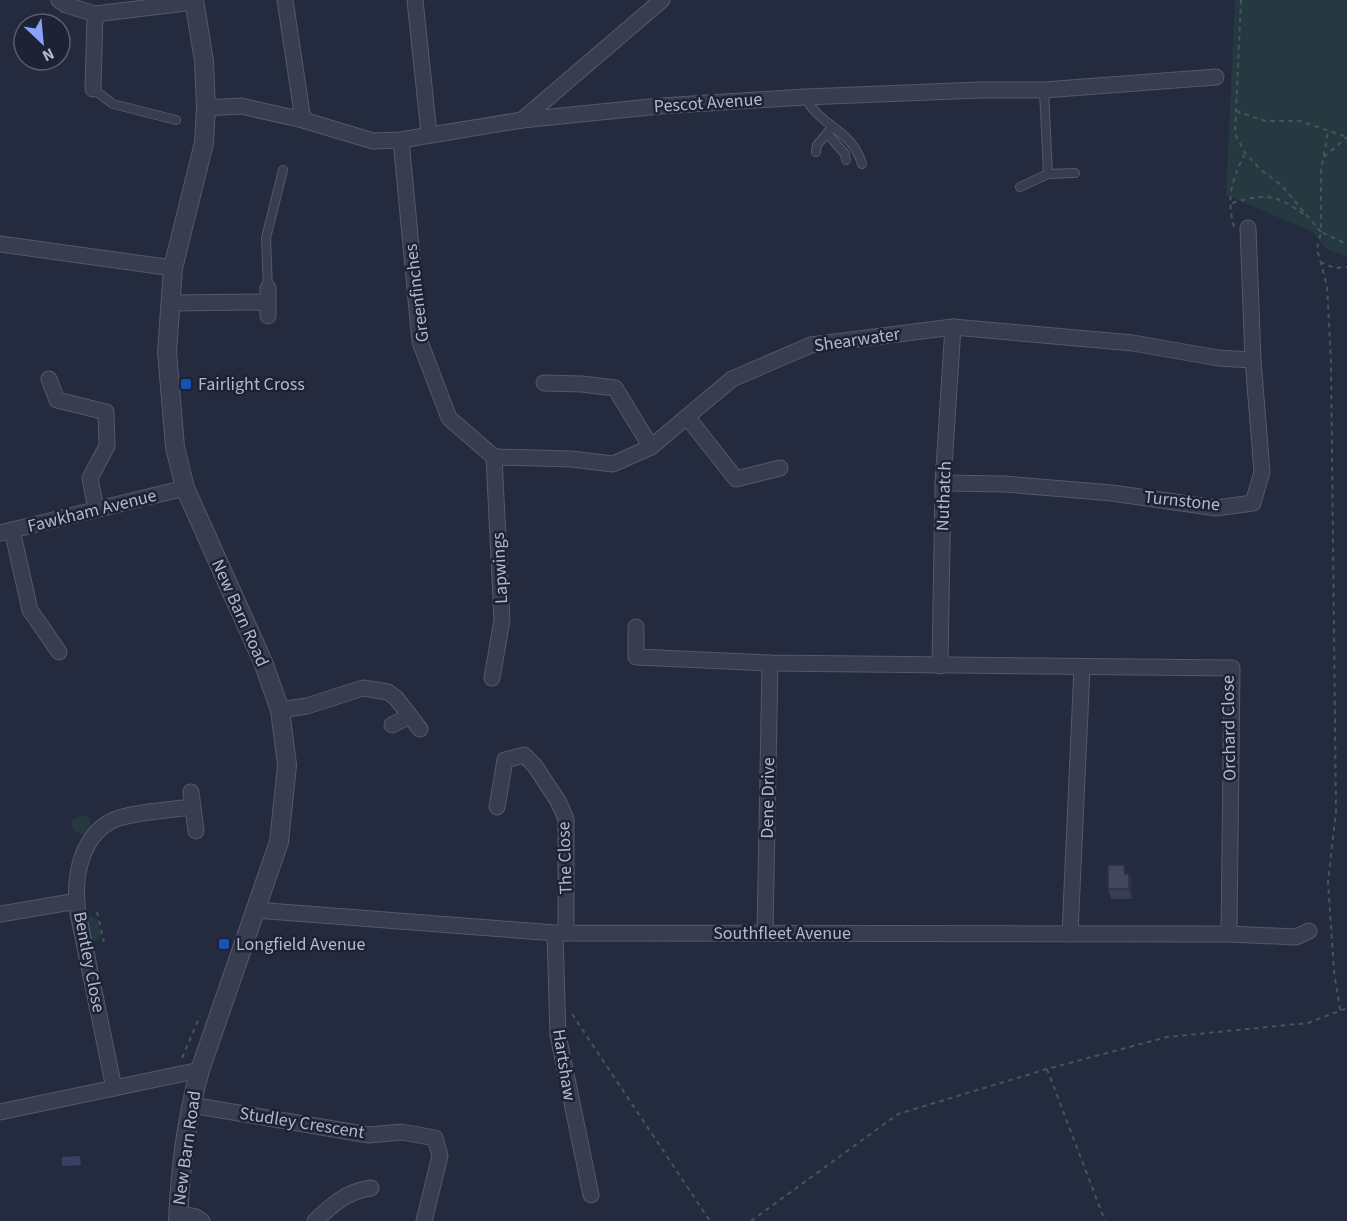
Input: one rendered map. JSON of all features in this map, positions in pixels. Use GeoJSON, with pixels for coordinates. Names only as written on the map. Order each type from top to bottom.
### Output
{"type":"FeatureCollection","features":[{"type":"Feature","properties":{"kind":"street"},"geometry":{"type":"LineString","coordinates":[[59,0],[66,5],[95,15],[194,1]]}},
{"type":"Feature","properties":{"kind":"street"},"geometry":{"type":"LineString","coordinates":[[285,0],[303,120]]}},
{"type":"Feature","properties":{"kind":"street"},"geometry":{"type":"LineString","coordinates":[[415,0],[429,134]]}},
{"type":"Feature","properties":{"kind":"street"},"geometry":{"type":"LineString","coordinates":[[522,120],[662,0]]}},
{"type":"Feature","properties":{"kind":"street","name":"New Barn Road"},"geometry":{"type":"LineString","coordinates":[[178,1217],[181,1167],[190,1105],[279,842],[287,765],[280,710],[263,662],[185,488],[175,447],[166,352],[173,268],[204,143],[206,108],[204,62],[194,1]]}},
{"type":"Feature","properties":{"kind":"street"},"geometry":{"type":"LineString","coordinates":[[93,89],[95,15]]}},
{"type":"Feature","properties":{"kind":"street","name":"Pescot Avenue"},"geometry":{"type":"LineString","coordinates":[[206,108],[241,106],[303,120],[373,141],[401,140],[522,120],[660,106],[805,97],[980,90],[1044,90],[1216,77]]}},
{"type":"Feature","properties":{"kind":"street","name":"Greenfinches"},"geometry":{"type":"LineString","coordinates":[[401,140],[420,342],[449,418],[494,457]]}},
{"type":"Feature","properties":{"kind":"street","name":"Turnstone"},"geometry":{"type":"LineString","coordinates":[[943,483],[1005,484],[1112,493],[1216,508],[1253,503],[1262,472],[1241,229]]}},
{"type":"Feature","properties":{"kind":"street"},"geometry":{"type":"LineString","coordinates":[[0,244],[173,268]]}},
{"type":"Feature","properties":{"kind":"street"},"geometry":{"type":"LineString","coordinates":[[170,303],[268,302]]}},
{"type":"Feature","properties":{"kind":"street","name":"Shearwater"},"geometry":{"type":"LineString","coordinates":[[494,457],[572,459],[613,464],[651,447],[732,379],[811,345],[954,327],[1133,343],[1218,358],[1253,360]]}},
{"type":"Feature","properties":{"kind":"street","name":"Nuthatch"},"geometry":{"type":"LineString","coordinates":[[940,666],[943,483],[954,327]]}},
{"type":"Feature","properties":{"kind":"street"},"geometry":{"type":"LineString","coordinates":[[49,379],[57,400],[106,412],[107,446],[90,478],[96,509]]}},
{"type":"Feature","properties":{"kind":"street"},"geometry":{"type":"LineString","coordinates":[[543,383],[615,388],[651,447]]}},
{"type":"Feature","properties":{"kind":"street"},"geometry":{"type":"LineString","coordinates":[[688,418],[736,480],[780,468]]}},
{"type":"Feature","properties":{"kind":"street","name":"Lapwings"},"geometry":{"type":"LineString","coordinates":[[492,678],[502,620],[494,457]]}},
{"type":"Feature","properties":{"kind":"street","name":"Fawkham Avenue"},"geometry":{"type":"LineString","coordinates":[[6,532],[185,488]]}},
{"type":"Feature","properties":{"kind":"street"},"geometry":{"type":"LineString","coordinates":[[6,532],[30,610],[59,652]]}},
{"type":"Feature","properties":{"kind":"street"},"geometry":{"type":"LineString","coordinates":[[636,627],[636,657],[770,663],[940,666]]}},
{"type":"Feature","properties":{"kind":"street","name":"Dene Drive"},"geometry":{"type":"LineString","coordinates":[[765,933],[770,663]]}},
{"type":"Feature","properties":{"kind":"street","name":"Orchard Close"},"geometry":{"type":"LineString","coordinates":[[940,666],[1232,668],[1229,934]]}},
{"type":"Feature","properties":{"kind":"street"},"geometry":{"type":"LineString","coordinates":[[1070,934],[1082,668]]}},
{"type":"Feature","properties":{"kind":"street"},"geometry":{"type":"LineString","coordinates":[[280,710],[307,706],[363,688],[388,692],[396,698],[420,729]]}},
{"type":"Feature","properties":{"kind":"street"},"geometry":{"type":"LineString","coordinates":[[392,725],[410,716]]}},
{"type":"Feature","properties":{"kind":"street","name":"The Close"},"geometry":{"type":"LineString","coordinates":[[497,807],[505,760],[524,755],[541,775],[558,801],[566,819],[561,932]]}},
{"type":"Feature","properties":{"kind":"street","name":"Bentley Close"},"geometry":{"type":"LineString","coordinates":[[114,1088],[77,901],[79,867],[83,853],[90,841],[102,829],[119,818],[191,799],[196,831]]}},
{"type":"Feature","properties":{"kind":"street"},"geometry":{"type":"LineString","coordinates":[[0,914],[77,901]]}},
{"type":"Feature","properties":{"kind":"street","name":"Southfleet Avenue"},"geometry":{"type":"LineString","coordinates":[[255,910],[561,932],[1229,934],[1296,937],[1309,931]]}},
{"type":"Feature","properties":{"kind":"street","name":"Hartshaw"},"geometry":{"type":"LineString","coordinates":[[561,932],[558,1035],[591,1195]]}},
{"type":"Feature","properties":{"kind":"street"},"geometry":{"type":"LineString","coordinates":[[0,1112],[200,1071]]}},
{"type":"Feature","properties":{"kind":"street","name":"Studley Crescent"},"geometry":{"type":"LineString","coordinates":[[190,1105],[369,1135],[402,1132],[435,1138],[440,1156],[424,1221]]}},
{"type":"Feature","properties":{"kind":"street"},"geometry":{"type":"LineString","coordinates":[[315,1221],[342,1197],[371,1188]]}},
{"type":"Feature","properties":{"kind":"street"},"geometry":{"type":"LineString","coordinates":[[178,1217],[196,1217],[202,1221]]}},
{"type":"Feature","properties":{"kind":"lane"},"geometry":{"type":"LineString","coordinates":[[93,89],[113,104],[176,120]]}},
{"type":"Feature","properties":{"kind":"lane"},"geometry":{"type":"LineString","coordinates":[[1044,90],[1048,174]]}},
{"type":"Feature","properties":{"kind":"lane"},"geometry":{"type":"LineString","coordinates":[[805,97],[816,115],[847,136],[855,146],[862,164]]}},
{"type":"Feature","properties":{"kind":"lane"},"geometry":{"type":"LineString","coordinates":[[816,152],[817,145],[833,126]]}},
{"type":"Feature","properties":{"kind":"lane"},"geometry":{"type":"LineString","coordinates":[[827,134],[845,154],[846,160]]}},
{"type":"Feature","properties":{"kind":"lane"},"geometry":{"type":"LineString","coordinates":[[268,302],[266,238],[283,170]]}},
{"type":"Feature","properties":{"kind":"lane"},"geometry":{"type":"LineString","coordinates":[[1020,187],[1048,174],[1075,172]]}},
{"type":"Feature","properties":{"kind":"path"},"geometry":{"type":"LineString","coordinates":[[1241,0],[1235,134],[1245,153],[1261,170],[1281,184],[1322,232],[1347,244]]}},
{"type":"Feature","properties":{"kind":"path"},"geometry":{"type":"LineString","coordinates":[[1236,111],[1265,121],[1300,121],[1347,137],[1323,158]]}},
{"type":"Feature","properties":{"kind":"path"},"geometry":{"type":"LineString","coordinates":[[1328,130],[1321,171],[1322,232],[1317,249],[1327,286],[1331,362],[1336,812],[1328,882],[1334,971],[1340,1010]]}},
{"type":"Feature","properties":{"kind":"path"},"geometry":{"type":"LineString","coordinates":[[1241,229],[1231,204],[1232,182],[1245,153]]}},
{"type":"Feature","properties":{"kind":"path"},"geometry":{"type":"LineString","coordinates":[[1231,204],[1255,196],[1275,197],[1293,206],[1309,218]]}},
{"type":"Feature","properties":{"kind":"path"},"geometry":{"type":"LineString","coordinates":[[1320,262],[1335,268],[1347,267]]}},
{"type":"Feature","properties":{"kind":"path"},"geometry":{"type":"LineString","coordinates":[[97,912],[104,942]]}},
{"type":"Feature","properties":{"kind":"path"},"geometry":{"type":"LineString","coordinates":[[751,1221],[898,1114],[1047,1069],[1167,1037],[1308,1023],[1347,1008]]}},
{"type":"Feature","properties":{"kind":"path"},"geometry":{"type":"LineString","coordinates":[[570,1011],[710,1221]]}},
{"type":"Feature","properties":{"kind":"path"},"geometry":{"type":"LineString","coordinates":[[178,1066],[200,1016]]}},
{"type":"Feature","properties":{"kind":"path"},"geometry":{"type":"LineString","coordinates":[[1047,1069],[1105,1221]]}},
{"type":"Feature","properties":{"kind":"shaded area"},"geometry":{"type":"Polygon","coordinates":[[[1235,0],[1347,0],[1347,257],[1326,249],[1313,232],[1226,195],[1235,0]]]}},
{"type":"Feature","properties":{"kind":"shaded area"},"geometry":{"type":"Polygon","coordinates":[[[82,815],[88,817],[91,826],[83,835],[74,831],[71,824],[73,819],[82,815]]]}},
{"type":"Feature","properties":{"kind":"shaded area"},"geometry":{"type":"Polygon","coordinates":[[[87,915],[97,919],[101,934],[99,939],[92,942],[87,915]]]}},
{"type":"Feature","properties":{"kind":"water"},"geometry":{"type":"Polygon","coordinates":[[[80,1156],[81,1165],[62,1166],[62,1157],[80,1156]]]}},
{"type":"Feature","properties":{"kind":"building"},"geometry":{"type":"Polygon","coordinates":[[[1108,865],[1124,865],[1125,874],[1129,874],[1129,889],[1108,889],[1108,865]]]}},
{"type":"Feature","properties":{"kind":"place","name":"Fairlight Cross"},"geometry":{"type":"Point","coordinates":[186,384]}},
{"type":"Feature","properties":{"kind":"place","name":"Longfield Avenue"},"geometry":{"type":"Point","coordinates":[224,944]}}]}
